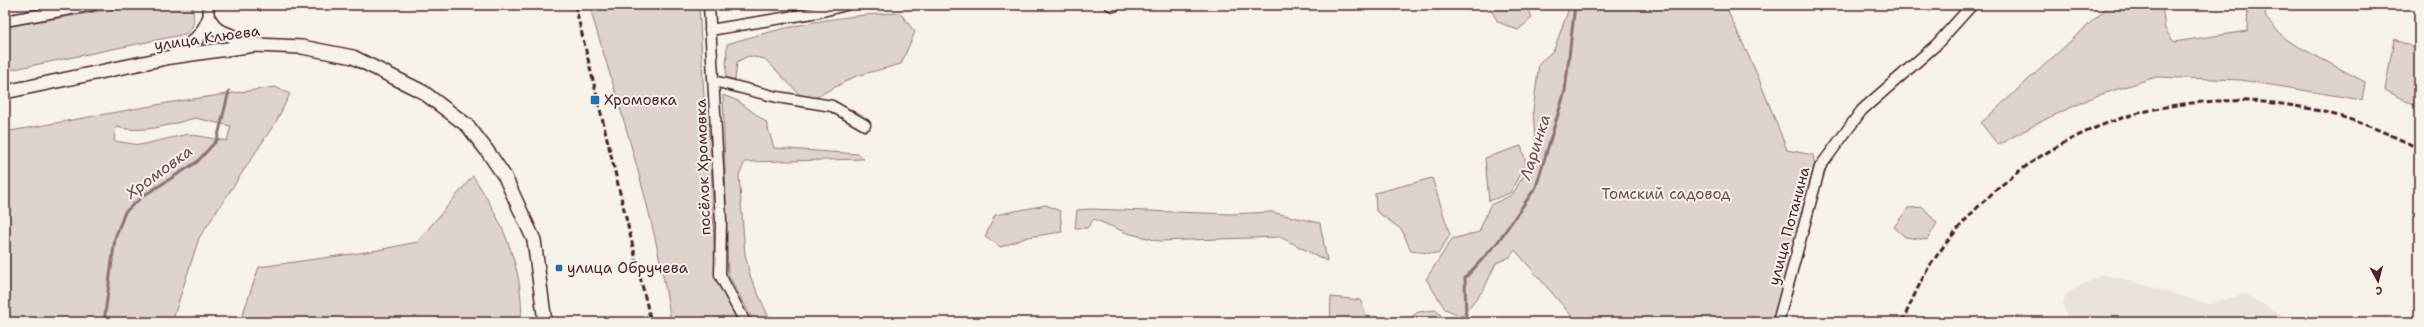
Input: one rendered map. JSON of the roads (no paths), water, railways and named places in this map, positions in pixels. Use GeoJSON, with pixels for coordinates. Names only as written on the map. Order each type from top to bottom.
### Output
{"type":"FeatureCollection","features":[{"type":"Feature","properties":{"kind":"main road"},"geometry":{"type":"LineString","coordinates":[[171,57],[195,42],[204,32],[209,20],[217,30],[255,45]]}},
{"type":"Feature","properties":{"kind":"main road","name":"улица Клюева"},"geometry":{"type":"LineString","coordinates":[[5,92],[171,57],[255,45],[302,47],[354,57],[423,92],[468,126],[505,177],[534,240],[545,322]]}},
{"type":"Feature","properties":{"kind":"street"},"geometry":{"type":"LineString","coordinates":[[208,5],[209,20]]}},
{"type":"Feature","properties":{"kind":"street","name":"посёлок Хромовка"},"geometry":{"type":"LineString","coordinates":[[709,5],[721,221],[720,275],[745,322]]}},
{"type":"Feature","properties":{"kind":"street"},"geometry":{"type":"LineString","coordinates":[[710,30],[812,13],[846,5]]}},
{"type":"Feature","properties":{"kind":"street","name":"улица Потанина"},"geometry":{"type":"LineString","coordinates":[[1778,322],[1820,167],[1862,110],[1936,45],[1972,5]]}},
{"type":"Feature","properties":{"kind":"street"},"geometry":{"type":"LineString","coordinates":[[5,21],[87,6]]}},
{"type":"Feature","properties":{"kind":"street"},"geometry":{"type":"LineString","coordinates":[[714,81],[777,97],[832,106],[865,125]]}},
{"type":"Feature","properties":{"kind":"waterway","name":"Хромовка"},"geometry":{"type":"LineString","coordinates":[[260,10],[262,5]]}},
{"type":"Feature","properties":{"kind":"waterway","name":"Ларинка"},"geometry":{"type":"LineString","coordinates":[[1466,322],[1465,278],[1497,243],[1536,187],[1565,91],[1575,5]]}},
{"type":"Feature","properties":{"kind":"waterway","name":"Хромовка"},"geometry":{"type":"LineString","coordinates":[[104,322],[115,238],[125,212],[143,196],[197,162],[217,140],[229,91]]}},
{"type":"Feature","properties":{"kind":"railway"},"geometry":{"type":"LineString","coordinates":[[575,5],[651,322]]}},
{"type":"Feature","properties":{"kind":"railway"},"geometry":{"type":"LineString","coordinates":[[1902,322],[1919,285],[1931,264],[1977,208],[2030,163],[2089,131],[2152,110],[2218,101],[2286,105],[2353,120],[2419,149]]}},
{"type":"Feature","properties":{"kind":"place","name":"Хромовка"},"geometry":{"type":"Point","coordinates":[595,100]}},
{"type":"Feature","properties":{"kind":"place","name":"улица Обручева"},"geometry":{"type":"Point","coordinates":[559,268]}},
{"type":"Feature","properties":{"kind":"park label","name":"Томский садовод"},"geometry":{"type":"Point","coordinates":[1666,194]}}]}
